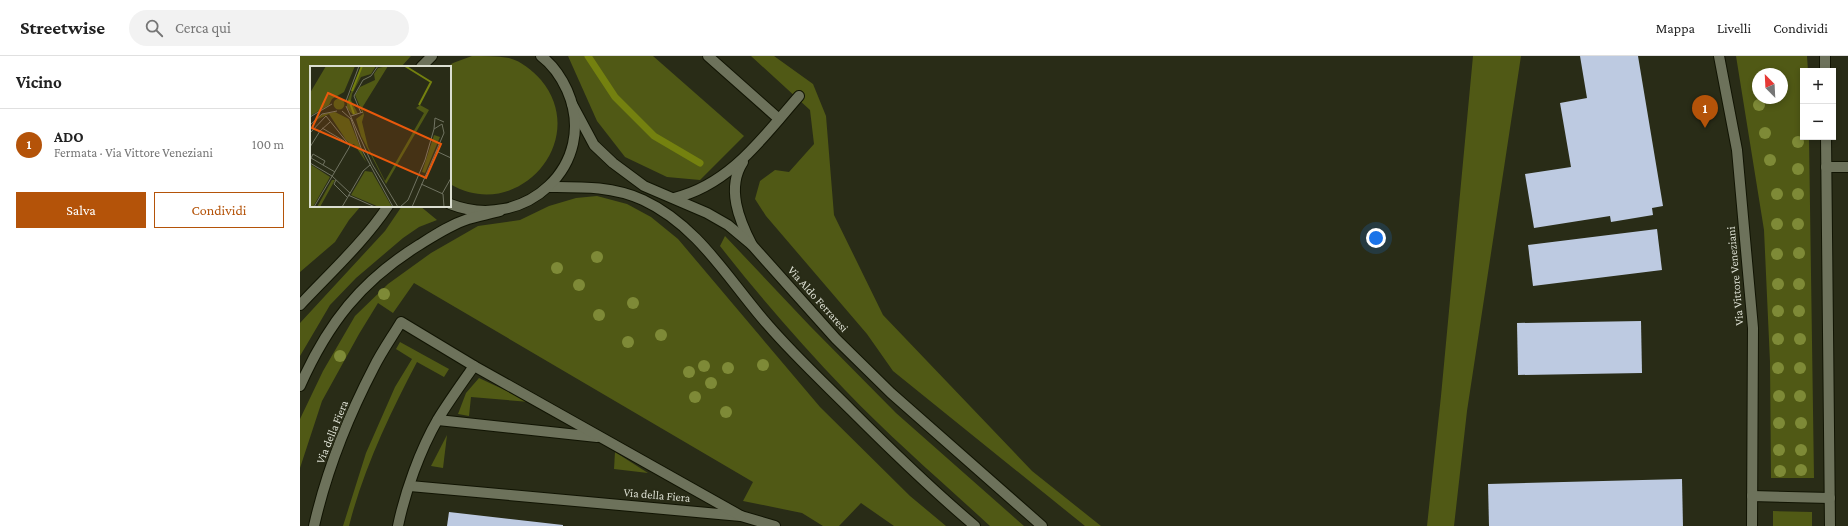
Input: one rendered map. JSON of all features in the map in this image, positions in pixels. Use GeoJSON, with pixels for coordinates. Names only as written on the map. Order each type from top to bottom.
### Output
{"type":"FeatureCollection","features":[{"type":"Feature","properties":{"kind":"main road"},"geometry":{"type":"LineString","coordinates":[[422,66],[432,56]]}},
{"type":"Feature","properties":{"kind":"main road","name":"Via Aldo Ferraresi"},"geometry":{"type":"LineString","coordinates":[[541,56],[562,78]]}},
{"type":"Feature","properties":{"kind":"main road","name":"Via Aldo Ferraresi"},"geometry":{"type":"LineString","coordinates":[[548,56],[562,78],[572,104],[594,145],[613,164],[644,186],[674,198],[728,225],[752,245],[836,339],[891,393],[1042,526]]}},
{"type":"Feature","properties":{"kind":"main road"},"geometry":{"type":"LineString","coordinates":[[708,56],[779,119]]}},
{"type":"Feature","properties":{"kind":"main road","name":"Via Vittore Veneziani"},"geometry":{"type":"LineString","coordinates":[[1719,56],[1737,150],[1753,328],[1752,526]]}},
{"type":"Feature","properties":{"kind":"main road"},"geometry":{"type":"LineString","coordinates":[[1825,56],[1825,68]]}},
{"type":"Feature","properties":{"kind":"main road"},"geometry":{"type":"LineString","coordinates":[[752,245],[738,214],[735,191],[738,168],[800,96]]}},
{"type":"Feature","properties":{"kind":"main road","name":"Via Aldo Ferraresi"},"geometry":{"type":"LineString","coordinates":[[451,204],[463,209],[480,212],[500,211],[518,206],[537,196],[548,187],[560,172],[568,158],[574,137],[575,121],[572,104]]}},
{"type":"Feature","properties":{"kind":"main road"},"geometry":{"type":"LineString","coordinates":[[1826,140],[1830,526]]}},
{"type":"Feature","properties":{"kind":"main road"},"geometry":{"type":"LineString","coordinates":[[674,198],[686,196],[708,186],[746,157]]}},
{"type":"Feature","properties":{"kind":"main road"},"geometry":{"type":"LineString","coordinates":[[1826,167],[1848,167]]}},
{"type":"Feature","properties":{"kind":"main road"},"geometry":{"type":"LineString","coordinates":[[548,187],[599,188],[625,193],[644,200],[692,234],[714,257],[768,325],[808,367],[896,455],[974,526]]}},
{"type":"Feature","properties":{"kind":"main road"},"geometry":{"type":"LineString","coordinates":[[300,305],[342,260],[387,207]]}},
{"type":"Feature","properties":{"kind":"main road"},"geometry":{"type":"LineString","coordinates":[[300,386],[312,359],[337,318],[365,285],[397,259],[436,234],[469,219],[500,211]]}},
{"type":"Feature","properties":{"kind":"main road","name":"Via della Fiera"},"geometry":{"type":"LineString","coordinates":[[314,526],[319,502],[336,452],[374,367],[401,322],[474,366],[741,516]]}},
{"type":"Feature","properties":{"kind":"main road"},"geometry":{"type":"LineString","coordinates":[[398,526],[410,486],[424,449],[438,420],[474,366]]}},
{"type":"Feature","properties":{"kind":"main road","name":"Via della Fiera"},"geometry":{"type":"LineString","coordinates":[[438,420],[602,438]]}},
{"type":"Feature","properties":{"kind":"main road","name":"Via della Fiera"},"geometry":{"type":"LineString","coordinates":[[410,486],[741,516]]}},
{"type":"Feature","properties":{"kind":"main road"},"geometry":{"type":"LineString","coordinates":[[1752,496],[1830,498]]}},
{"type":"Feature","properties":{"kind":"main road"},"geometry":{"type":"LineString","coordinates":[[741,516],[775,526]]}},
{"type":"Feature","properties":{"kind":"green space"},"geometry":{"type":"Polygon","coordinates":[[[300,56],[411,56],[402,66],[310,66],[310,207],[360,207],[349,220],[335,242],[300,272],[300,56]]]}},
{"type":"Feature","properties":{"kind":"green space"},"geometry":{"type":"Polygon","coordinates":[[[472,56],[495,56],[509,58],[530,69],[541,80],[554,103],[557,127],[552,150],[540,170],[522,184],[500,193],[475,193],[451,184],[451,66],[448,66],[472,56]]]}},
{"type":"Feature","properties":{"kind":"green space"},"geometry":{"type":"Polygon","coordinates":[[[568,56],[653,56],[744,136],[700,180],[667,177],[625,157],[597,121],[568,56]]]}},
{"type":"Feature","properties":{"kind":"green space"},"geometry":{"type":"Polygon","coordinates":[[[751,56],[774,56],[813,84],[826,116],[834,215],[883,315],[1032,471],[1101,526],[1085,526],[893,371],[867,334],[766,216],[755,199],[760,181],[775,170],[789,172],[814,144],[810,110],[751,56]]]}},
{"type":"Feature","properties":{"kind":"green space"},"geometry":{"type":"Polygon","coordinates":[[[1473,56],[1521,56],[1467,411],[1454,526],[1427,526],[1441,396],[1473,56]]]}},
{"type":"Feature","properties":{"kind":"green space"},"geometry":{"type":"Polygon","coordinates":[[[1736,56],[1807,56],[1808,68],[1800,68],[1800,140],[1809,140],[1814,478],[1771,478],[1770,362],[1764,230],[1736,56]]]}},
{"type":"Feature","properties":{"kind":"green space"},"geometry":{"type":"Polygon","coordinates":[[[597,196],[627,204],[651,217],[678,239],[820,407],[910,496],[946,526],[894,526],[861,503],[839,526],[823,526],[802,513],[743,501],[753,482],[414,283],[393,313],[378,303],[322,401],[300,468],[300,419],[323,371],[355,316],[388,284],[431,253],[478,226],[520,220],[549,206],[576,198],[597,196]]]}},
{"type":"Feature","properties":{"kind":"green space"},"geometry":{"type":"Polygon","coordinates":[[[401,207],[421,207],[437,220],[419,227],[403,238],[356,278],[330,305],[300,356],[300,323],[385,231],[401,207]]]}},
{"type":"Feature","properties":{"kind":"green space"},"geometry":{"type":"Polygon","coordinates":[[[725,236],[810,326],[896,413],[1024,526],[990,526],[880,425],[812,355],[750,283],[720,246],[725,236]]]}},
{"type":"Feature","properties":{"kind":"green space"},"geometry":{"type":"Polygon","coordinates":[[[400,342],[449,369],[444,377],[417,362],[378,442],[362,484],[349,526],[343,526],[366,453],[395,387],[412,359],[396,349],[400,342]]]}},
{"type":"Feature","properties":{"kind":"green space"},"geometry":{"type":"Polygon","coordinates":[[[479,378],[530,402],[471,397],[469,416],[458,414],[466,393],[479,378]]]}},
{"type":"Feature","properties":{"kind":"green space"},"geometry":{"type":"Polygon","coordinates":[[[447,435],[443,468],[431,466],[447,435]]]}},
{"type":"Feature","properties":{"kind":"green space"},"geometry":{"type":"Polygon","coordinates":[[[615,452],[648,473],[614,469],[615,452]]]}},
{"type":"Feature","properties":{"kind":"green space"},"geometry":{"type":"Polygon","coordinates":[[[1773,511],[1812,512],[1812,526],[1773,526],[1773,511]]]}},
{"type":"Feature","properties":{"kind":"building"},"geometry":{"type":"Polygon","coordinates":[[[1580,56],[1638,56],[1663,206],[1652,208],[1653,215],[1611,222],[1610,216],[1534,228],[1525,174],[1571,167],[1560,103],[1587,98],[1580,56]]]}},
{"type":"Feature","properties":{"kind":"building"},"geometry":{"type":"Polygon","coordinates":[[[1657,229],[1662,270],[1533,286],[1528,245],[1657,229]]]}},
{"type":"Feature","properties":{"kind":"building"},"geometry":{"type":"Polygon","coordinates":[[[1641,321],[1642,373],[1518,375],[1517,323],[1641,321]]]}},
{"type":"Feature","properties":{"kind":"building"},"geometry":{"type":"Polygon","coordinates":[[[1682,479],[1683,526],[1489,526],[1488,484],[1682,479]]]}},
{"type":"Feature","properties":{"kind":"building"},"geometry":{"type":"Polygon","coordinates":[[[449,512],[563,525],[563,526],[447,526],[449,512]]]}},
{"type":"Feature","properties":{"kind":"waterway"},"geometry":{"type":"LineString","coordinates":[[588,56],[615,97],[654,136],[700,163]]}},
{"type":"Feature","properties":{"kind":"place","name":"ADO"},"geometry":{"type":"Point","coordinates":[1705,128]}}]}
